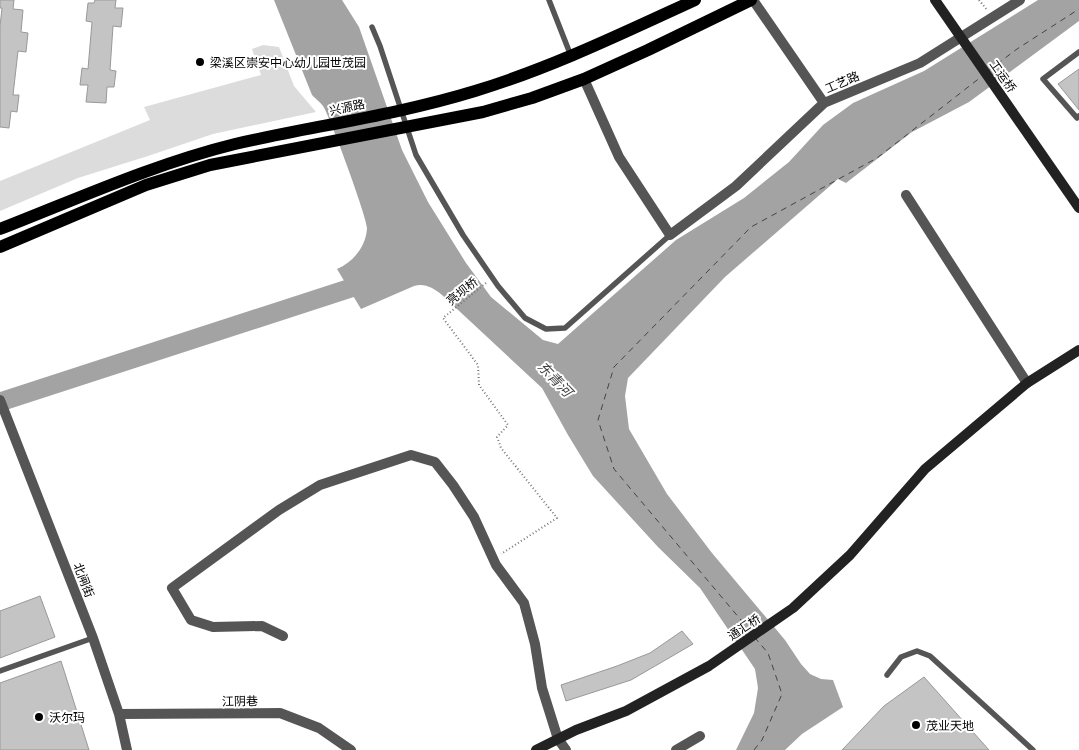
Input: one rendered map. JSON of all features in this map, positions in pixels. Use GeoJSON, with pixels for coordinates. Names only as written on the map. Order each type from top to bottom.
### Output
{"type":"FeatureCollection","features":[{"type":"Feature","properties":{"kind":"main road","name":"兴源路"},"geometry":{"type":"LineString","coordinates":[[0,229],[120,180],[173,162],[234,145],[423,105],[475,91],[572,57],[695,0]]}},
{"type":"Feature","properties":{"kind":"main road"},"geometry":{"type":"LineString","coordinates":[[0,247],[146,185],[210,165],[483,112],[532,98],[648,50],[752,0]]}},
{"type":"Feature","properties":{"kind":"street"},"geometry":{"type":"LineString","coordinates":[[752,0],[824,103]]}},
{"type":"Feature","properties":{"kind":"street","name":"工艺路"},"geometry":{"type":"LineString","coordinates":[[670,235],[736,186],[824,103],[920,63],[1020,0]]}},
{"type":"Feature","properties":{"kind":"street","name":"工运桥"},"geometry":{"type":"LineString","coordinates":[[938,4],[1079,208]]}},
{"type":"Feature","properties":{"kind":"street"},"geometry":{"type":"LineString","coordinates":[[584,78],[619,158],[670,235]]}},
{"type":"Feature","properties":{"kind":"street"},"geometry":{"type":"LineString","coordinates":[[906,195],[1027,383]]}},
{"type":"Feature","properties":{"kind":"street","name":"通汇桥"},"geometry":{"type":"LineString","coordinates":[[536,750],[626,711],[709,666],[793,608],[850,555],[925,469],[1027,383],[1079,350]]}},
{"type":"Feature","properties":{"kind":"street","name":"北闸街"},"geometry":{"type":"LineString","coordinates":[[0,400],[94,638],[119,714],[127,750]]}},
{"type":"Feature","properties":{"kind":"street"},"geometry":{"type":"LineString","coordinates":[[283,636],[262,626],[213,626],[191,620],[172,588],[279,510],[320,485],[411,455],[434,462],[453,485],[474,517],[496,566],[524,603],[535,644],[542,688],[558,739],[566,750]]}},
{"type":"Feature","properties":{"kind":"street","name":"江阴巷"},"geometry":{"type":"LineString","coordinates":[[119,714],[280,713],[318,728],[351,750]]}},
{"type":"Feature","properties":{"kind":"street"},"geometry":{"type":"LineString","coordinates":[[676,750],[700,736]]}},
{"type":"Feature","properties":{"kind":"lane"},"geometry":{"type":"LineString","coordinates":[[548,0],[572,57]]}},
{"type":"Feature","properties":{"kind":"lane"},"geometry":{"type":"LineString","coordinates":[[372,27],[416,155],[463,235],[493,279],[525,318],[546,329],[565,328],[670,235]]}},
{"type":"Feature","properties":{"kind":"lane"},"geometry":{"type":"LineString","coordinates":[[1079,52],[1043,79],[1077,118],[1079,116]]}},
{"type":"Feature","properties":{"kind":"lane"},"geometry":{"type":"LineString","coordinates":[[0,671],[94,638]]}},
{"type":"Feature","properties":{"kind":"lane"},"geometry":{"type":"LineString","coordinates":[[887,675],[901,657],[917,651],[930,656],[1033,750]]}},
{"type":"Feature","properties":{"kind":"path"},"geometry":{"type":"LineString","coordinates":[[979,0],[992,17]]}},
{"type":"Feature","properties":{"kind":"path","name":"亮坝桥"},"geometry":{"type":"LineString","coordinates":[[493,279],[443,318],[478,365],[479,385],[508,425],[497,437],[501,448],[557,518],[493,560]]}},
{"type":"Feature","properties":{"kind":"shaded area"},"geometry":{"type":"Polygon","coordinates":[[[263,45],[279,47],[294,86],[316,112],[213,134],[78,178],[0,211],[0,181],[150,120],[144,107],[261,75],[252,49],[263,45]]]}},
{"type":"Feature","properties":{"kind":"water","name":"东青河"},"geometry":{"type":"Polygon","coordinates":[[[274,0],[342,0],[359,27],[402,150],[428,202],[466,263],[491,297],[543,340],[558,344],[676,240],[744,198],[789,162],[823,125],[853,103],[924,71],[1038,0],[1079,0],[1079,21],[969,102],[912,132],[846,183],[838,179],[725,277],[628,378],[625,396],[629,429],[667,494],[712,553],[785,640],[801,664],[810,674],[821,679],[833,680],[843,707],[802,734],[785,750],[736,750],[754,713],[758,688],[755,669],[700,588],[658,547],[593,476],[542,388],[442,295],[429,287],[422,285],[414,286],[361,309],[337,269],[358,253],[366,235],[366,221],[333,127],[323,106],[312,95],[274,0]]]}},
{"type":"Feature","properties":{"kind":"building"},"geometry":{"type":"Polygon","coordinates":[[[0,0],[14,0],[13,9],[23,10],[21,32],[28,33],[26,52],[18,51],[13,95],[19,95],[17,112],[11,111],[9,128],[0,127],[0,26],[2,8],[0,8],[0,0]]]}},
{"type":"Feature","properties":{"kind":"building"},"geometry":{"type":"Polygon","coordinates":[[[95,0],[116,0],[115,8],[123,8],[121,27],[113,26],[110,70],[116,71],[114,87],[107,87],[106,103],[86,102],[88,85],[80,85],[82,68],[88,69],[92,22],[86,21],[88,3],[94,3],[95,0]]]}},
{"type":"Feature","properties":{"kind":"building"},"geometry":{"type":"Polygon","coordinates":[[[1079,69],[1079,110],[1058,84],[1079,69]]]}},
{"type":"Feature","properties":{"kind":"building"},"geometry":{"type":"Polygon","coordinates":[[[40,596],[55,637],[0,658],[0,611],[40,596]]]}},
{"type":"Feature","properties":{"kind":"building"},"geometry":{"type":"Polygon","coordinates":[[[682,631],[693,644],[631,680],[566,701],[561,685],[650,653],[682,631]]]}},
{"type":"Feature","properties":{"kind":"building","name":"沃尔玛"},"geometry":{"type":"Polygon","coordinates":[[[61,661],[89,750],[0,750],[0,683],[61,661]]]}},
{"type":"Feature","properties":{"kind":"building","name":"茂业天地"},"geometry":{"type":"Polygon","coordinates":[[[924,677],[989,750],[842,750],[884,706],[924,677]]]}},
{"type":"Feature","properties":{"kind":"waterway"},"geometry":{"type":"LineString","coordinates":[[0,402],[357,286],[371,278]]}},
{"type":"Feature","properties":{"kind":"ferry route"},"geometry":{"type":"LineString","coordinates":[[988,71],[1017,49],[1079,9]]}},
{"type":"Feature","properties":{"kind":"ferry route"},"geometry":{"type":"LineString","coordinates":[[751,632],[614,469],[598,420],[614,367],[751,227],[877,158],[981,77]]}},
{"type":"Feature","properties":{"kind":"ferry route"},"geometry":{"type":"LineString","coordinates":[[754,750],[762,740],[782,694],[768,653],[756,639]]}},
{"type":"Feature","properties":{"kind":"place","name":"梁溪区崇安中心幼儿园世茂园"},"geometry":{"type":"Point","coordinates":[200,62]}},
{"type":"Feature","properties":{"kind":"place","name":"沃尔玛"},"geometry":{"type":"Point","coordinates":[39,717]}},
{"type":"Feature","properties":{"kind":"place","name":"茂业天地"},"geometry":{"type":"Point","coordinates":[916,725]}}]}
